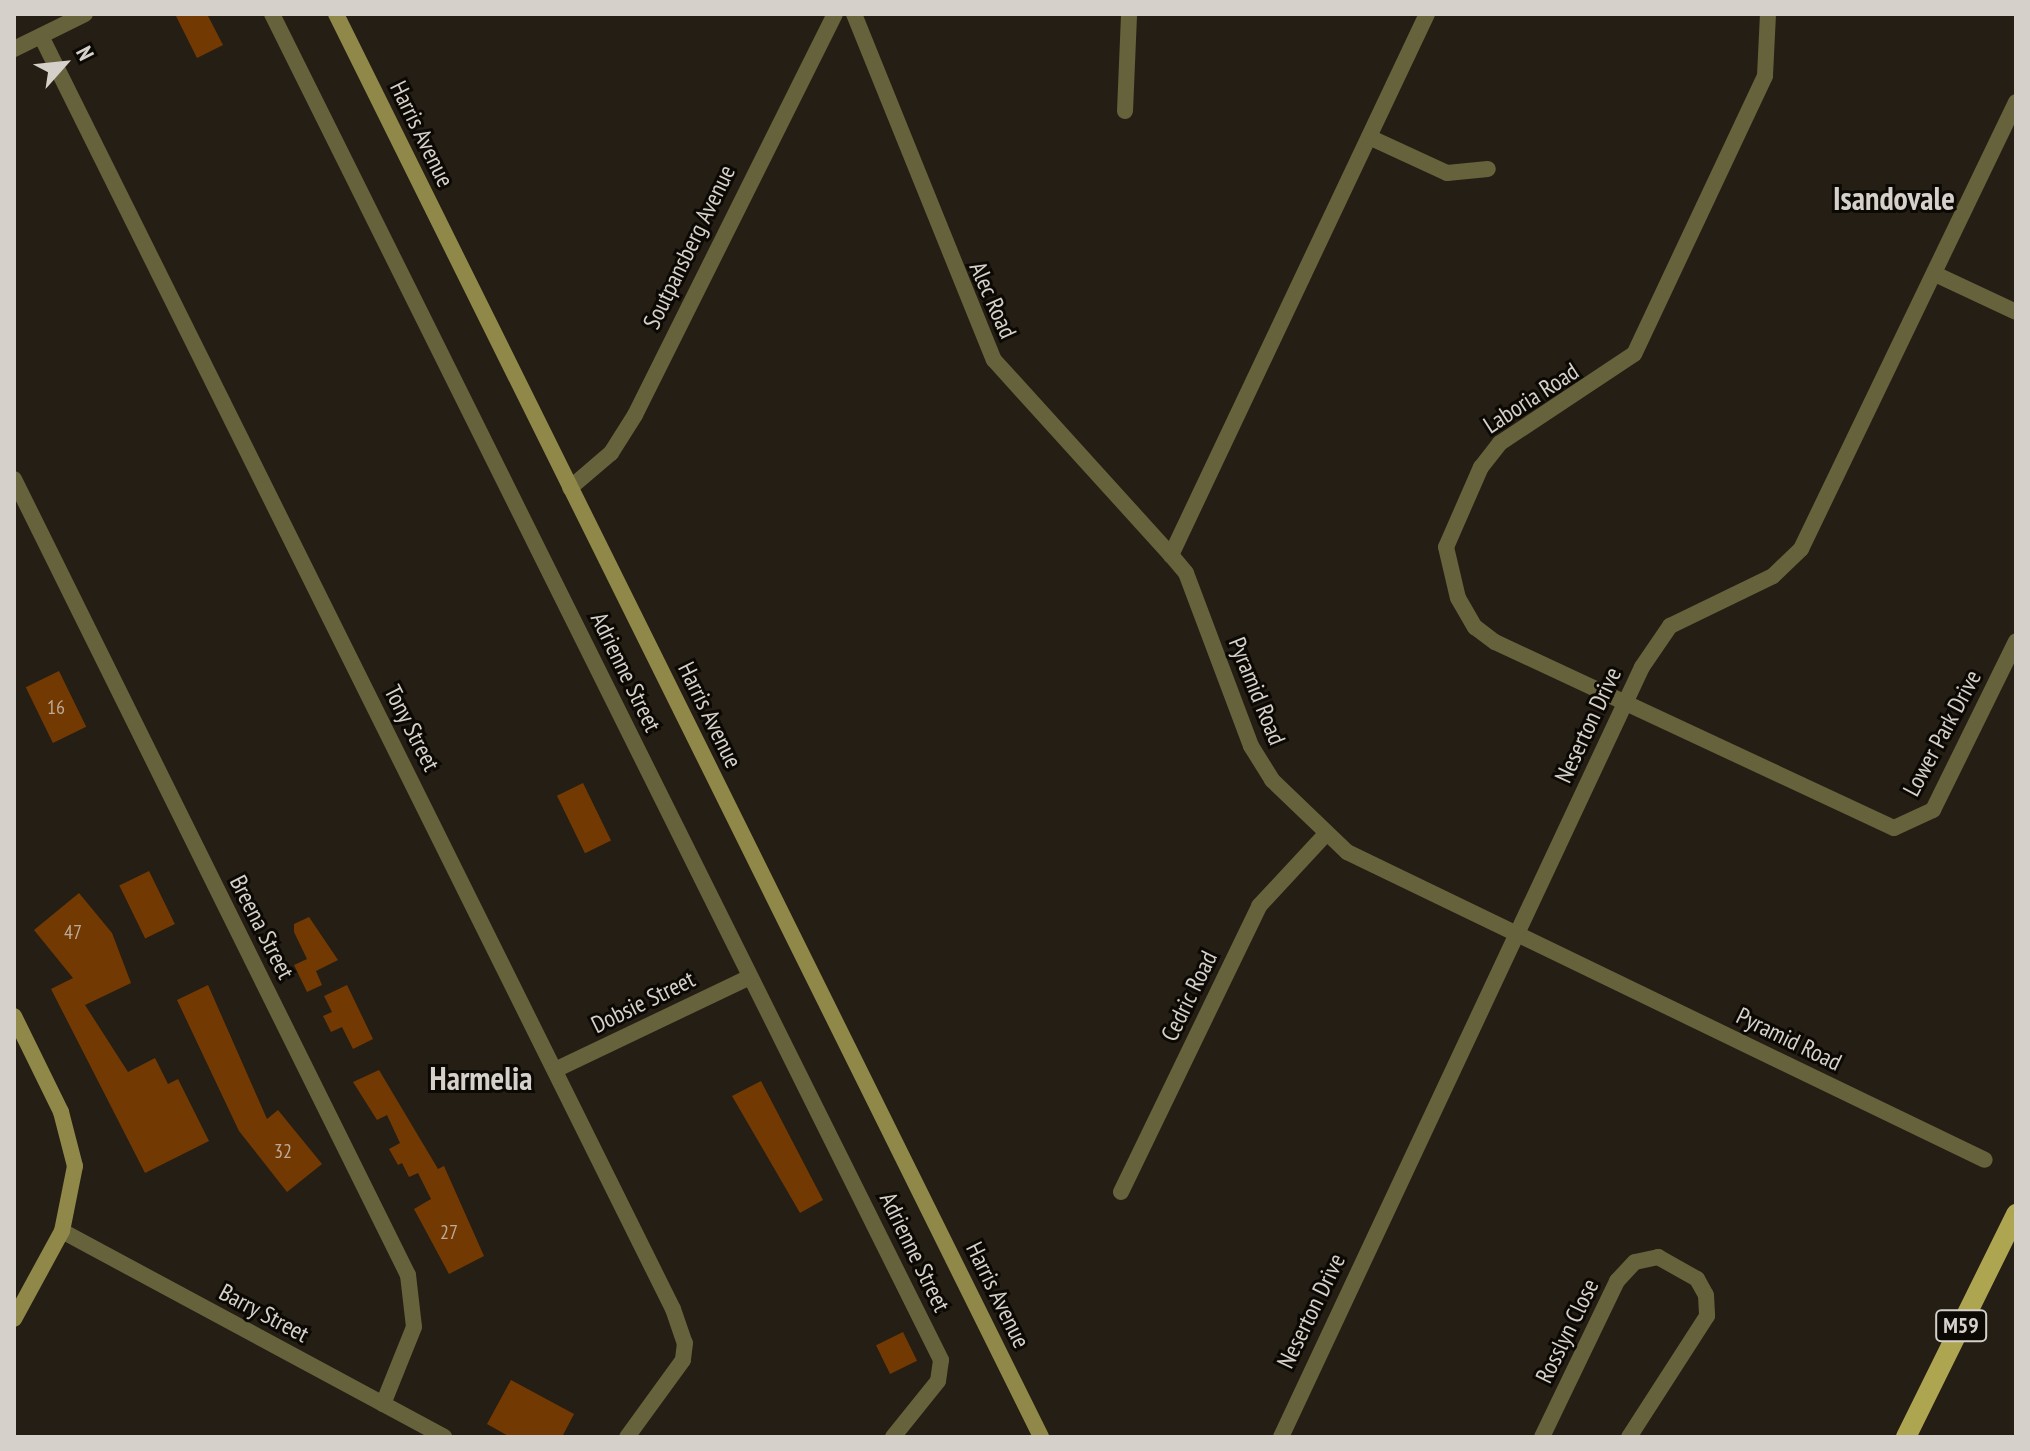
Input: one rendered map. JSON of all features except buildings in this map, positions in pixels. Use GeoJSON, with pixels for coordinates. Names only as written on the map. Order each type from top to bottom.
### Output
{"type":"FeatureCollection","features":[{"type":"Feature","properties":{"kind":"main road","name":"Harris Avenue"},"geometry":{"type":"LineString","coordinates":[[336,14],[1041,1437]]}},
{"type":"Feature","properties":{"kind":"main road"},"geometry":{"type":"LineString","coordinates":[[14,1016],[72,1150],[74,1189],[62,1231],[14,1319]]}},
{"type":"Feature","properties":{"kind":"main road","name":"M59"},"geometry":{"type":"LineString","coordinates":[[1906,1437],[2016,1214]]}},
{"type":"Feature","properties":{"kind":"street"},"geometry":{"type":"LineString","coordinates":[[14,49],[85,14]]}},
{"type":"Feature","properties":{"kind":"street","name":"Adrienne Street"},"geometry":{"type":"LineString","coordinates":[[272,14],[937,1352],[940,1376],[893,1437]]}},
{"type":"Feature","properties":{"kind":"street","name":"Soutpansberg Avenue"},"geometry":{"type":"LineString","coordinates":[[570,488],[611,453],[635,415],[835,14]]}},
{"type":"Feature","properties":{"kind":"street","name":"Alec Road"},"geometry":{"type":"LineString","coordinates":[[854,14],[994,360],[1171,555]]}},
{"type":"Feature","properties":{"kind":"street"},"geometry":{"type":"LineString","coordinates":[[1125,111],[1129,14]]}},
{"type":"Feature","properties":{"kind":"street"},"geometry":{"type":"LineString","coordinates":[[1171,555],[1427,14]]}},
{"type":"Feature","properties":{"kind":"street","name":"Laboria Road"},"geometry":{"type":"LineString","coordinates":[[1768,14],[1765,76],[1634,354],[1490,452],[1446,547],[1458,598],[1482,634],[1894,828]]}},
{"type":"Feature","properties":{"kind":"street","name":"Tony Street"},"geometry":{"type":"LineString","coordinates":[[41,36],[555,1070],[685,1343],[675,1377],[627,1437]]}},
{"type":"Feature","properties":{"kind":"street","name":"Neserton Drive"},"geometry":{"type":"LineString","coordinates":[[1281,1437],[1513,934],[1625,702],[1670,626],[1773,576],[1801,549],[2016,102]]}},
{"type":"Feature","properties":{"kind":"street"},"geometry":{"type":"LineString","coordinates":[[1369,137],[1447,173],[1488,169]]}},
{"type":"Feature","properties":{"kind":"street"},"geometry":{"type":"LineString","coordinates":[[1935,274],[2016,312]]}},
{"type":"Feature","properties":{"kind":"street","name":"Breena Street"},"geometry":{"type":"LineString","coordinates":[[14,479],[403,1262],[414,1327],[383,1404]]}},
{"type":"Feature","properties":{"kind":"street","name":"Pyramid Road"},"geometry":{"type":"LineString","coordinates":[[1171,555],[1186,573],[1257,757],[1324,836],[1513,934],[1985,1160]]}},
{"type":"Feature","properties":{"kind":"street","name":"Lower Park Drive"},"geometry":{"type":"LineString","coordinates":[[1894,828],[1933,810],[2016,641]]}},
{"type":"Feature","properties":{"kind":"street","name":"Cedric Road"},"geometry":{"type":"LineString","coordinates":[[1121,1192],[1259,906],[1324,836]]}},
{"type":"Feature","properties":{"kind":"street","name":"Dobsie Street"},"geometry":{"type":"LineString","coordinates":[[555,1070],[750,977]]}},
{"type":"Feature","properties":{"kind":"street","name":"Barry Street"},"geometry":{"type":"LineString","coordinates":[[62,1231],[444,1437]]}},
{"type":"Feature","properties":{"kind":"street","name":"Rosslyn Close"},"geometry":{"type":"LineString","coordinates":[[1542,1437],[1617,1281],[1635,1262],[1658,1257],[1697,1279],[1708,1310],[1694,1344],[1629,1437]]}},
{"type":"Feature","properties":{"kind":"district","name":"Isandovale"},"geometry":{"type":"Point","coordinates":[1894,198]}},
{"type":"Feature","properties":{"kind":"district","name":"Harmelia"},"geometry":{"type":"Point","coordinates":[481,1078]}}]}
